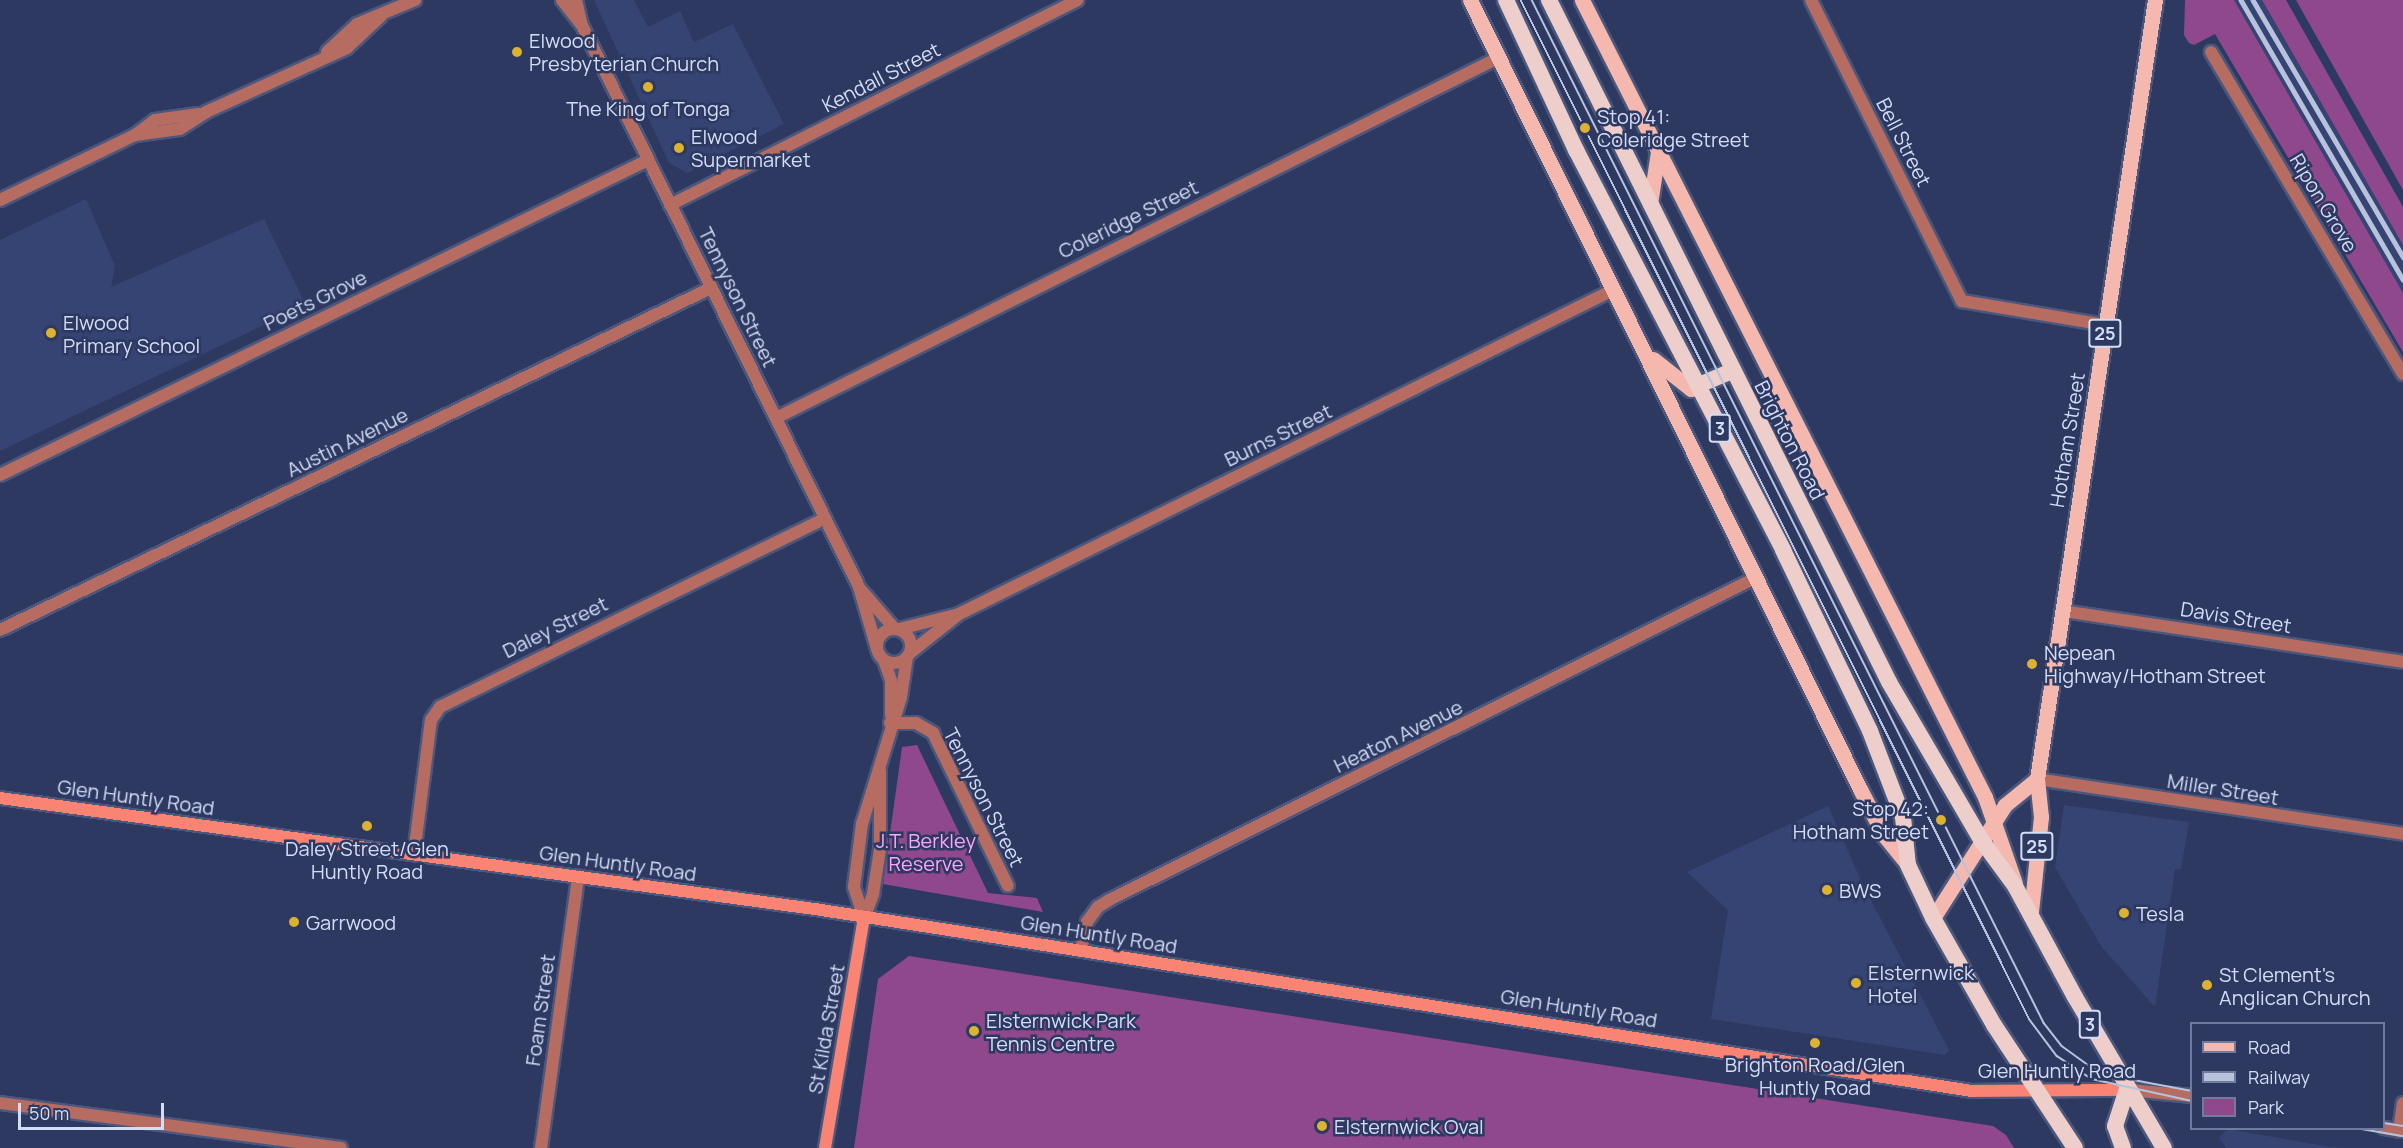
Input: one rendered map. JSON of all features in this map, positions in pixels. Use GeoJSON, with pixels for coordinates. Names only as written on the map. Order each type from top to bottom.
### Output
{"type":"FeatureCollection","features":[{"type":"Feature","properties":{"kind":"highway","name":"3"},"geometry":{"type":"LineString","coordinates":[[1506,0],[1576,150],[1699,386],[1870,731],[1903,817],[1908,865],[1933,918],[2037,1093],[2075,1148]]}},
{"type":"Feature","properties":{"kind":"highway","name":"Brighton Road"},"geometry":{"type":"LineString","coordinates":[[1549,0],[1889,682],[1982,841],[2031,912],[2129,1090]]}},
{"type":"Feature","properties":{"kind":"highway"},"geometry":{"type":"LineString","coordinates":[[1699,386],[1732,371]]}},
{"type":"Feature","properties":{"kind":"highway","name":"3"},"geometry":{"type":"LineString","coordinates":[[2129,1090],[2164,1148]]}},
{"type":"Feature","properties":{"kind":"highway"},"geometry":{"type":"LineString","coordinates":[[2122,1148],[2115,1126],[2129,1090]]}},
{"type":"Feature","properties":{"kind":"main road"},"geometry":{"type":"LineString","coordinates":[[1470,0],[1878,824],[1908,865]]}},
{"type":"Feature","properties":{"kind":"main road","name":"Brighton Road"},"geometry":{"type":"LineString","coordinates":[[1582,0],[1995,820],[2015,886]]}},
{"type":"Feature","properties":{"kind":"main road","name":"Hotham Street"},"geometry":{"type":"LineString","coordinates":[[2031,912],[2041,817],[2037,779],[2155,0]]}},
{"type":"Feature","properties":{"kind":"main road"},"geometry":{"type":"LineString","coordinates":[[1650,204],[1658,152]]}},
{"type":"Feature","properties":{"kind":"main road"},"geometry":{"type":"LineString","coordinates":[[1646,353],[1691,389],[1699,386]]}},
{"type":"Feature","properties":{"kind":"main road","name":"25"},"geometry":{"type":"LineString","coordinates":[[1933,918],[1995,820],[2014,795],[2037,779]]}},
{"type":"Feature","properties":{"kind":"main road","name":"Glen Huntly Road"},"geometry":{"type":"LineString","coordinates":[[0,798],[578,877],[1081,950],[1836,1072],[1972,1091],[2037,1093],[2129,1090]]}},
{"type":"Feature","properties":{"kind":"main road","name":"St Kilda Street"},"geometry":{"type":"LineString","coordinates":[[825,1148],[864,918]]}},
{"type":"Feature","properties":{"kind":"street"},"geometry":{"type":"LineString","coordinates":[[0,200],[135,135],[180,129],[206,112],[323,56],[355,25],[415,0]]}},
{"type":"Feature","properties":{"kind":"street","name":"Tennyson Street"},"geometry":{"type":"LineString","coordinates":[[562,0],[582,25]]}},
{"type":"Feature","properties":{"kind":"street","name":"Tennyson Street"},"geometry":{"type":"LineString","coordinates":[[576,0],[582,25],[859,586],[880,654],[891,680],[890,723],[919,724],[935,737],[1008,886]]}},
{"type":"Feature","properties":{"kind":"street","name":"Kendall Street"},"geometry":{"type":"LineString","coordinates":[[670,205],[1077,0]]}},
{"type":"Feature","properties":{"kind":"street","name":"Bell Street"},"geometry":{"type":"LineString","coordinates":[[1812,0],[1962,301],[2106,325]]}},
{"type":"Feature","properties":{"kind":"street","name":"Ripon Grove"},"geometry":{"type":"LineString","coordinates":[[2211,52],[2403,374]]}},
{"type":"Feature","properties":{"kind":"street","name":"Coleridge Street"},"geometry":{"type":"LineString","coordinates":[[776,418],[1498,58]]}},
{"type":"Feature","properties":{"kind":"street","name":"Poets Grove"},"geometry":{"type":"LineString","coordinates":[[0,475],[648,160]]}},
{"type":"Feature","properties":{"kind":"street","name":"Austin Avenue"},"geometry":{"type":"LineString","coordinates":[[0,630],[711,288]]}},
{"type":"Feature","properties":{"kind":"street","name":"Burns Street"},"geometry":{"type":"LineString","coordinates":[[897,629],[959,614],[1613,290]]}},
{"type":"Feature","properties":{"kind":"street","name":"Daley Street"},"geometry":{"type":"LineString","coordinates":[[414,854],[431,720],[440,706],[825,518]]}},
{"type":"Feature","properties":{"kind":"street","name":"Heaton Avenue"},"geometry":{"type":"LineString","coordinates":[[1081,950],[1091,916],[1109,900],[1757,577]]}},
{"type":"Feature","properties":{"kind":"street","name":"Tennyson Street"},"geometry":{"type":"LineString","coordinates":[[859,586],[897,629],[911,641],[909,655]]}},
{"type":"Feature","properties":{"kind":"street","name":"Davis Street"},"geometry":{"type":"LineString","coordinates":[[2063,611],[2403,662]]}},
{"type":"Feature","properties":{"kind":"street","name":"Burns Street"},"geometry":{"type":"LineString","coordinates":[[909,655],[959,614]]}},
{"type":"Feature","properties":{"kind":"street"},"geometry":{"type":"LineString","coordinates":[[897,629],[879,636],[880,654],[896,663],[909,655]]}},
{"type":"Feature","properties":{"kind":"street"},"geometry":{"type":"LineString","coordinates":[[890,723],[901,698],[909,655]]}},
{"type":"Feature","properties":{"kind":"street","name":"St Kilda Street"},"geometry":{"type":"LineString","coordinates":[[864,918],[854,887],[864,813],[880,768],[890,723]]}},
{"type":"Feature","properties":{"kind":"street","name":"St Kilda Street"},"geometry":{"type":"LineString","coordinates":[[864,918],[873,894],[880,850],[883,806],[880,768]]}},
{"type":"Feature","properties":{"kind":"street","name":"Miller Street"},"geometry":{"type":"LineString","coordinates":[[2037,779],[2403,834]]}},
{"type":"Feature","properties":{"kind":"street","name":"Foam Street"},"geometry":{"type":"LineString","coordinates":[[541,1148],[578,877]]}},
{"type":"Feature","properties":{"kind":"street","name":"Glen Huntly Road"},"geometry":{"type":"LineString","coordinates":[[2129,1090],[2190,1096]]}},
{"type":"Feature","properties":{"kind":"street"},"geometry":{"type":"LineString","coordinates":[[2385,1128],[2401,1131],[2403,1102]]}},
{"type":"Feature","properties":{"kind":"street"},"geometry":{"type":"LineString","coordinates":[[0,1103],[341,1148]]}},
{"type":"Feature","properties":{"kind":"shaded area"},"geometry":{"type":"Polygon","coordinates":[[[594,0],[634,0],[648,27],[680,11],[694,42],[733,24],[784,124],[687,173],[669,163],[594,0]]]}},
{"type":"Feature","properties":{"kind":"shaded area"},"geometry":{"type":"Polygon","coordinates":[[[2234,0],[2262,0],[2403,245],[2403,293],[2234,0]]]}},
{"type":"Feature","properties":{"kind":"shaded area"},"geometry":{"type":"Polygon","coordinates":[[[86,199],[115,266],[111,287],[264,219],[306,305],[0,451],[0,240],[86,199]]]}},
{"type":"Feature","properties":{"kind":"shaded area","name":"Tesla"},"geometry":{"type":"Polygon","coordinates":[[[2064,805],[2189,822],[2181,869],[2175,869],[2155,1007],[2101,946],[2055,867],[2064,805]]]}},
{"type":"Feature","properties":{"kind":"shaded area"},"geometry":{"type":"Polygon","coordinates":[[[1828,806],[1863,885],[1949,1050],[1945,1055],[1711,1019],[1728,910],[1687,872],[1828,806]]]}},
{"type":"Feature","properties":{"kind":"shaded area"},"geometry":{"type":"Polygon","coordinates":[[[2226,1130],[2233,1130],[2346,1148],[2226,1148],[2219,1138],[2226,1130]]]}},
{"type":"Feature","properties":{"kind":"green space"},"geometry":{"type":"Polygon","coordinates":[[[2185,0],[2234,0],[2403,293],[2403,352],[2215,34],[2194,45],[2189,43],[2184,35],[2185,0]]]}},
{"type":"Feature","properties":{"kind":"green space"},"geometry":{"type":"Polygon","coordinates":[[[2262,0],[2286,0],[2403,207],[2403,245],[2262,0]]]}},
{"type":"Feature","properties":{"kind":"green space"},"geometry":{"type":"Polygon","coordinates":[[[2296,0],[2403,0],[2403,190],[2296,0]]]}},
{"type":"Feature","properties":{"kind":"green space","name":"J.T. Berkley Reserve"},"geometry":{"type":"Polygon","coordinates":[[[917,745],[988,893],[1037,898],[1043,912],[883,884],[902,747],[917,745]]]}},
{"type":"Feature","properties":{"kind":"green space"},"geometry":{"type":"Polygon","coordinates":[[[909,956],[1993,1126],[2006,1135],[2014,1148],[854,1148],[878,979],[909,956]]]}},
{"type":"Feature","properties":{"kind":"tram line"},"geometry":{"type":"LineString","coordinates":[[1521,0],[2030,1020],[2057,1056],[2092,1079],[2190,1101]]}},
{"type":"Feature","properties":{"kind":"tram line"},"geometry":{"type":"LineString","coordinates":[[1532,0],[2044,1023],[2062,1046],[2088,1065],[2123,1078],[2190,1091]]}},
{"type":"Feature","properties":{"kind":"tram line"},"geometry":{"type":"LineString","coordinates":[[2385,1123],[2403,1126]]}},
{"type":"Feature","properties":{"kind":"tram line"},"geometry":{"type":"LineString","coordinates":[[2368,1130],[2403,1136]]}},
{"type":"Feature","properties":{"kind":"railway"},"geometry":{"type":"LineString","coordinates":[[2241,0],[2403,279]]}},
{"type":"Feature","properties":{"kind":"railway"},"geometry":{"type":"LineString","coordinates":[[2253,0],[2403,257]]}},
{"type":"Feature","properties":{"kind":"place","name":"Elwood Presbyterian Church"},"geometry":{"type":"Point","coordinates":[517,52]}},
{"type":"Feature","properties":{"kind":"place","name":"The King of Tonga"},"geometry":{"type":"Point","coordinates":[648,87]}},
{"type":"Feature","properties":{"kind":"place","name":"Stop 41: Coleridge Street"},"geometry":{"type":"Point","coordinates":[1585,128]}},
{"type":"Feature","properties":{"kind":"place","name":"Elwood Supermarket"},"geometry":{"type":"Point","coordinates":[679,148]}},
{"type":"Feature","properties":{"kind":"place","name":"Elwood Primary School"},"geometry":{"type":"Point","coordinates":[51,333]}},
{"type":"Feature","properties":{"kind":"place","name":"Nepean Highway/Hotham Street"},"geometry":{"type":"Point","coordinates":[2032,664]}},
{"type":"Feature","properties":{"kind":"place","name":"Stop 42: Hotham Street"},"geometry":{"type":"Point","coordinates":[1941,820]}},
{"type":"Feature","properties":{"kind":"place","name":"Daley Street/Glen Huntly Road"},"geometry":{"type":"Point","coordinates":[367,826]}},
{"type":"Feature","properties":{"kind":"place","name":"BWS"},"geometry":{"type":"Point","coordinates":[1827,890]}},
{"type":"Feature","properties":{"kind":"place","name":"Tesla"},"geometry":{"type":"Point","coordinates":[2124,913]}},
{"type":"Feature","properties":{"kind":"place","name":"Garrwood"},"geometry":{"type":"Point","coordinates":[294,922]}},
{"type":"Feature","properties":{"kind":"place","name":"Elsternwick Hotel"},"geometry":{"type":"Point","coordinates":[1856,983]}},
{"type":"Feature","properties":{"kind":"place","name":"St Clement's Anglican Church"},"geometry":{"type":"Point","coordinates":[2207,985]}},
{"type":"Feature","properties":{"kind":"place","name":"Elsternwick Park Tennis Centre"},"geometry":{"type":"Point","coordinates":[974,1031]}},
{"type":"Feature","properties":{"kind":"place","name":"Brighton Road/Glen Huntly Road"},"geometry":{"type":"Point","coordinates":[1815,1043]}},
{"type":"Feature","properties":{"kind":"place","name":"Elsternwick Oval"},"geometry":{"type":"Point","coordinates":[1322,1126]}}]}
